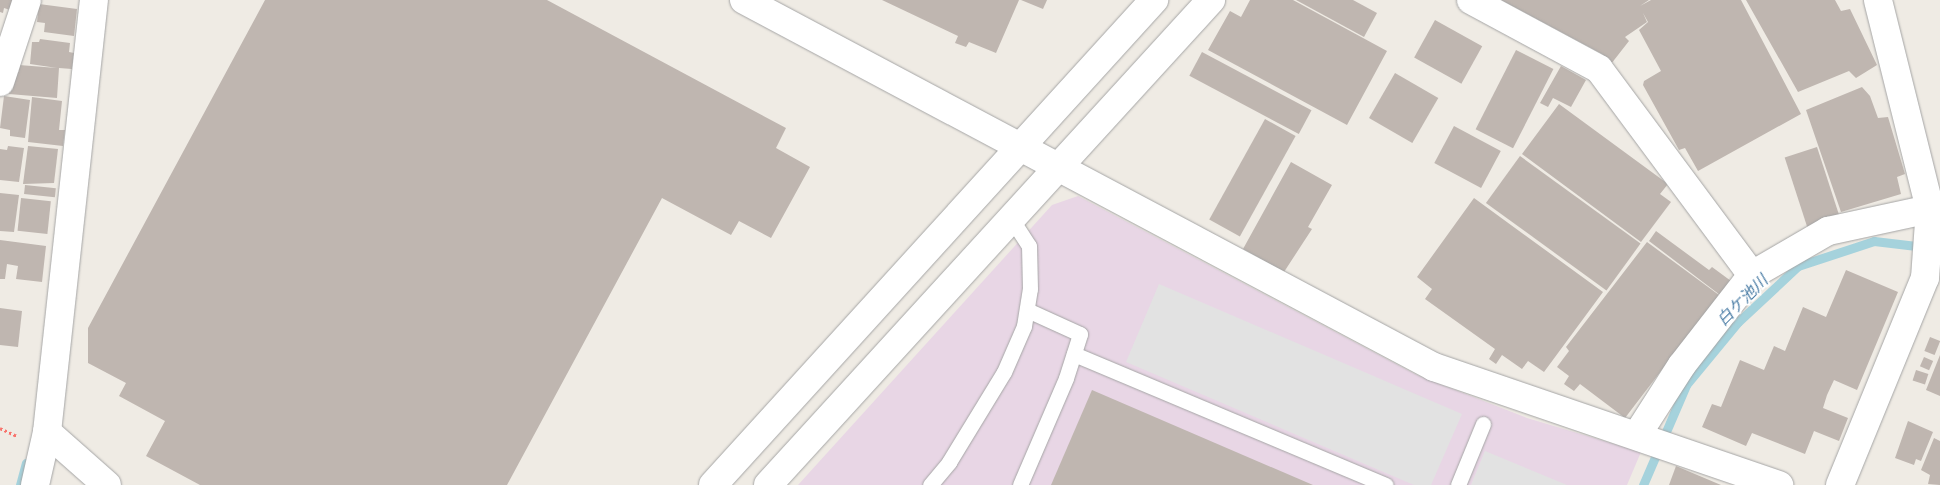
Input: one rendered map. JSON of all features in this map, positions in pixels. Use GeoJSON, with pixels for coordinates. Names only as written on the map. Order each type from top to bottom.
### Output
{"type":"FeatureCollection","features":[{"type":"Feature","properties":{"kind":"street"},"geometry":{"type":"LineString","coordinates":[[0,82],[27,0]]}},
{"type":"Feature","properties":{"kind":"street"},"geometry":{"type":"LineString","coordinates":[[35,485],[47,432],[94,0]]}},
{"type":"Feature","properties":{"kind":"street"},"geometry":{"type":"LineString","coordinates":[[744,0],[1055,168],[1434,367],[1779,485]]}},
{"type":"Feature","properties":{"kind":"street"},"geometry":{"type":"LineString","coordinates":[[713,485],[1154,0]]}},
{"type":"Feature","properties":{"kind":"street"},"geometry":{"type":"LineString","coordinates":[[768,485],[1055,168],[1211,0]]}},
{"type":"Feature","properties":{"kind":"street"},"geometry":{"type":"LineString","coordinates":[[1471,0],[1599,69],[1752,275]]}},
{"type":"Feature","properties":{"kind":"street"},"geometry":{"type":"LineString","coordinates":[[1840,485],[1926,278],[1930,209],[1878,0]]}},
{"type":"Feature","properties":{"kind":"street"},"geometry":{"type":"LineString","coordinates":[[1637,435],[1682,365],[1752,275],[1828,231],[1930,209]]}},
{"type":"Feature","properties":{"kind":"street"},"geometry":{"type":"LineString","coordinates":[[47,432],[107,485]]}},
{"type":"Feature","properties":{"kind":"lane"},"geometry":{"type":"LineString","coordinates":[[930,485],[948,462],[1004,372],[1024,326],[1030,289],[1029,246],[1010,218]]}},
{"type":"Feature","properties":{"kind":"lane"},"geometry":{"type":"LineString","coordinates":[[1020,485],[1074,354],[1080,334],[1027,310]]}},
{"type":"Feature","properties":{"kind":"lane"},"geometry":{"type":"LineString","coordinates":[[1074,354],[1386,485]]}},
{"type":"Feature","properties":{"kind":"lane"},"geometry":{"type":"LineString","coordinates":[[1458,485],[1483,424]]}},
{"type":"Feature","properties":{"kind":"shaded area"},"geometry":{"type":"Polygon","coordinates":[[[1078,196],[1417,375],[1527,418],[1641,452],[1627,485],[798,485],[1052,205],[1078,196]]]}},
{"type":"Feature","properties":{"kind":"shaded area"},"geometry":{"type":"Polygon","coordinates":[[[1159,284],[1462,414],[1431,485],[1414,485],[1126,362],[1159,284]]]}},
{"type":"Feature","properties":{"kind":"shaded area"},"geometry":{"type":"Polygon","coordinates":[[[1485,451],[1567,485],[1471,485],[1485,451]]]}},
{"type":"Feature","properties":{"kind":"building"},"geometry":{"type":"Polygon","coordinates":[[[0,0],[16,0],[13,11],[4,8],[3,13],[0,12],[0,0]]]}},
{"type":"Feature","properties":{"kind":"building"},"geometry":{"type":"Polygon","coordinates":[[[265,0],[547,0],[786,128],[776,148],[810,167],[771,238],[739,221],[731,235],[662,198],[507,485],[200,485],[146,456],[165,421],[119,396],[126,383],[88,363],[88,328],[265,0]]]}},
{"type":"Feature","properties":{"kind":"building"},"geometry":{"type":"Polygon","coordinates":[[[882,0],[1019,0],[996,53],[969,42],[966,47],[955,43],[958,36],[882,0]]]}},
{"type":"Feature","properties":{"kind":"building"},"geometry":{"type":"Polygon","coordinates":[[[1021,0],[1047,0],[1043,9],[1021,0]]]}},
{"type":"Feature","properties":{"kind":"building"},"geometry":{"type":"Polygon","coordinates":[[[1250,0],[1293,0],[1387,51],[1347,125],[1208,50],[1230,11],[1241,17],[1250,0]]]}},
{"type":"Feature","properties":{"kind":"building"},"geometry":{"type":"Polygon","coordinates":[[[1296,0],[1353,0],[1377,13],[1364,37],[1296,0]]]}},
{"type":"Feature","properties":{"kind":"building"},"geometry":{"type":"Polygon","coordinates":[[[1501,0],[1649,0],[1640,6],[1651,0],[1741,0],[1801,114],[1698,171],[1685,148],[1679,150],[1643,85],[1644,81],[1661,71],[1639,30],[1648,22],[1643,13],[1647,22],[1625,37],[1629,41],[1611,64],[1602,54],[1501,0]]]}},
{"type":"Feature","properties":{"kind":"building"},"geometry":{"type":"Polygon","coordinates":[[[1746,0],[1835,0],[1841,11],[1850,9],[1877,65],[1856,78],[1849,71],[1798,92],[1746,0]]]}},
{"type":"Feature","properties":{"kind":"building"},"geometry":{"type":"Polygon","coordinates":[[[39,4],[77,9],[74,36],[44,32],[45,23],[37,22],[39,4]]]}},
{"type":"Feature","properties":{"kind":"building"},"geometry":{"type":"Polygon","coordinates":[[[1435,20],[1482,46],[1461,84],[1414,58],[1435,20]]]}},
{"type":"Feature","properties":{"kind":"building"},"geometry":{"type":"Polygon","coordinates":[[[40,39],[70,43],[69,52],[74,53],[72,69],[59,68],[57,98],[9,94],[11,71],[19,72],[19,65],[57,68],[30,64],[32,42],[39,42],[40,39]]]}},
{"type":"Feature","properties":{"kind":"building"},"geometry":{"type":"Polygon","coordinates":[[[1516,50],[1553,69],[1513,148],[1476,129],[1516,50]]]}},
{"type":"Feature","properties":{"kind":"building"},"geometry":{"type":"Polygon","coordinates":[[[1202,52],[1311,110],[1299,134],[1189,76],[1202,52]]]}},
{"type":"Feature","properties":{"kind":"building"},"geometry":{"type":"Polygon","coordinates":[[[1561,66],[1586,80],[1571,107],[1553,98],[1548,107],[1540,103],[1561,66]]]}},
{"type":"Feature","properties":{"kind":"building"},"geometry":{"type":"Polygon","coordinates":[[[1395,73],[1438,98],[1412,143],[1369,118],[1395,73]]]}},
{"type":"Feature","properties":{"kind":"building"},"geometry":{"type":"Polygon","coordinates":[[[1862,87],[1870,96],[1878,118],[1888,117],[1905,174],[1897,177],[1901,194],[1841,212],[1806,110],[1862,87]]]}},
{"type":"Feature","properties":{"kind":"building"},"geometry":{"type":"Polygon","coordinates":[[[4,96],[30,100],[25,138],[10,136],[10,130],[0,128],[4,96]]]}},
{"type":"Feature","properties":{"kind":"building"},"geometry":{"type":"Polygon","coordinates":[[[32,97],[62,101],[59,130],[65,130],[63,146],[28,142],[32,97]]]}},
{"type":"Feature","properties":{"kind":"building"},"geometry":{"type":"Polygon","coordinates":[[[1559,104],[1668,184],[1660,194],[1671,202],[1641,242],[1522,154],[1559,104]]]}},
{"type":"Feature","properties":{"kind":"building"},"geometry":{"type":"Polygon","coordinates":[[[1265,119],[1296,136],[1240,237],[1209,220],[1265,119]]]}},
{"type":"Feature","properties":{"kind":"building"},"geometry":{"type":"Polygon","coordinates":[[[1454,126],[1501,151],[1481,188],[1434,163],[1454,126]]]}},
{"type":"Feature","properties":{"kind":"building"},"geometry":{"type":"Polygon","coordinates":[[[8,146],[24,148],[19,182],[0,180],[0,149],[7,150],[8,146]]]}},
{"type":"Feature","properties":{"kind":"building"},"geometry":{"type":"Polygon","coordinates":[[[28,146],[58,149],[54,183],[23,184],[28,146]]]}},
{"type":"Feature","properties":{"kind":"building"},"geometry":{"type":"Polygon","coordinates":[[[1817,147],[1840,216],[1807,227],[1785,158],[1817,147]]]}},
{"type":"Feature","properties":{"kind":"building"},"geometry":{"type":"Polygon","coordinates":[[[1520,156],[1641,244],[1606,291],[1486,203],[1520,156]]]}},
{"type":"Feature","properties":{"kind":"building"},"geometry":{"type":"Polygon","coordinates":[[[1291,162],[1332,185],[1308,227],[1312,229],[1284,272],[1243,249],[1291,162]]]}},
{"type":"Feature","properties":{"kind":"building"},"geometry":{"type":"Polygon","coordinates":[[[25,185],[56,188],[55,197],[24,194],[25,185]]]}},
{"type":"Feature","properties":{"kind":"building"},"geometry":{"type":"Polygon","coordinates":[[[0,193],[19,195],[14,232],[0,231],[0,193]]]}},
{"type":"Feature","properties":{"kind":"building"},"geometry":{"type":"Polygon","coordinates":[[[21,198],[51,201],[47,234],[18,231],[21,198]]]}},
{"type":"Feature","properties":{"kind":"building"},"geometry":{"type":"Polygon","coordinates":[[[1474,198],[1603,292],[1544,372],[1528,361],[1522,369],[1502,355],[1496,364],[1489,359],[1495,349],[1425,299],[1432,289],[1417,277],[1474,198]]]}},
{"type":"Feature","properties":{"kind":"building"},"geometry":{"type":"Polygon","coordinates":[[[1656,231],[1709,270],[1712,267],[1731,281],[1720,295],[1649,241],[1656,231]]]}},
{"type":"Feature","properties":{"kind":"building"},"geometry":{"type":"Polygon","coordinates":[[[0,240],[46,246],[42,282],[16,279],[18,266],[7,264],[5,279],[0,279],[0,240]]]}},
{"type":"Feature","properties":{"kind":"building"},"geometry":{"type":"Polygon","coordinates":[[[1647,242],[1719,295],[1625,418],[1580,384],[1574,391],[1564,384],[1569,376],[1557,367],[1569,351],[1566,347],[1647,242]]]}},
{"type":"Feature","properties":{"kind":"building"},"geometry":{"type":"Polygon","coordinates":[[[1846,270],[1898,292],[1857,390],[1834,380],[1827,395],[1823,408],[1848,418],[1839,441],[1814,431],[1805,454],[1752,433],[1746,446],[1702,427],[1712,404],[1721,407],[1740,360],[1764,370],[1774,346],[1785,351],[1803,307],[1826,317],[1846,270]]]}},
{"type":"Feature","properties":{"kind":"building"},"geometry":{"type":"Polygon","coordinates":[[[0,308],[22,311],[18,347],[0,345],[0,308]]]}},
{"type":"Feature","properties":{"kind":"building"},"geometry":{"type":"Polygon","coordinates":[[[1930,337],[1940,341],[1935,355],[1924,351],[1930,337]]]}},
{"type":"Feature","properties":{"kind":"building"},"geometry":{"type":"Polygon","coordinates":[[[1940,355],[1940,396],[1926,390],[1940,355]]]}},
{"type":"Feature","properties":{"kind":"building"},"geometry":{"type":"Polygon","coordinates":[[[1924,357],[1933,361],[1929,370],[1920,366],[1924,357]]]}},
{"type":"Feature","properties":{"kind":"building"},"geometry":{"type":"Polygon","coordinates":[[[1916,370],[1928,374],[1925,384],[1913,380],[1916,370]]]}},
{"type":"Feature","properties":{"kind":"building"},"geometry":{"type":"Polygon","coordinates":[[[1092,390],[1313,485],[1051,485],[1092,390]]]}},
{"type":"Feature","properties":{"kind":"building"},"geometry":{"type":"Polygon","coordinates":[[[1908,421],[1933,432],[1921,461],[1916,459],[1914,465],[1895,458],[1908,421]]]}},
{"type":"Feature","properties":{"kind":"building"},"geometry":{"type":"Polygon","coordinates":[[[1934,438],[1940,441],[1940,485],[1928,484],[1930,475],[1921,470],[1934,438]]]}},
{"type":"Feature","properties":{"kind":"building"},"geometry":{"type":"Polygon","coordinates":[[[1676,466],[1721,485],[1669,485],[1676,466]]]}},
{"type":"Feature","properties":{"kind":"waterway","name":"白ケ池川"},"geometry":{"type":"LineString","coordinates":[[1643,485],[1686,385],[1738,322],[1798,266],[1874,241],[1925,247]]}},
{"type":"Feature","properties":{"kind":"waterway"},"geometry":{"type":"LineString","coordinates":[[20,485],[26,463]]}}]}
